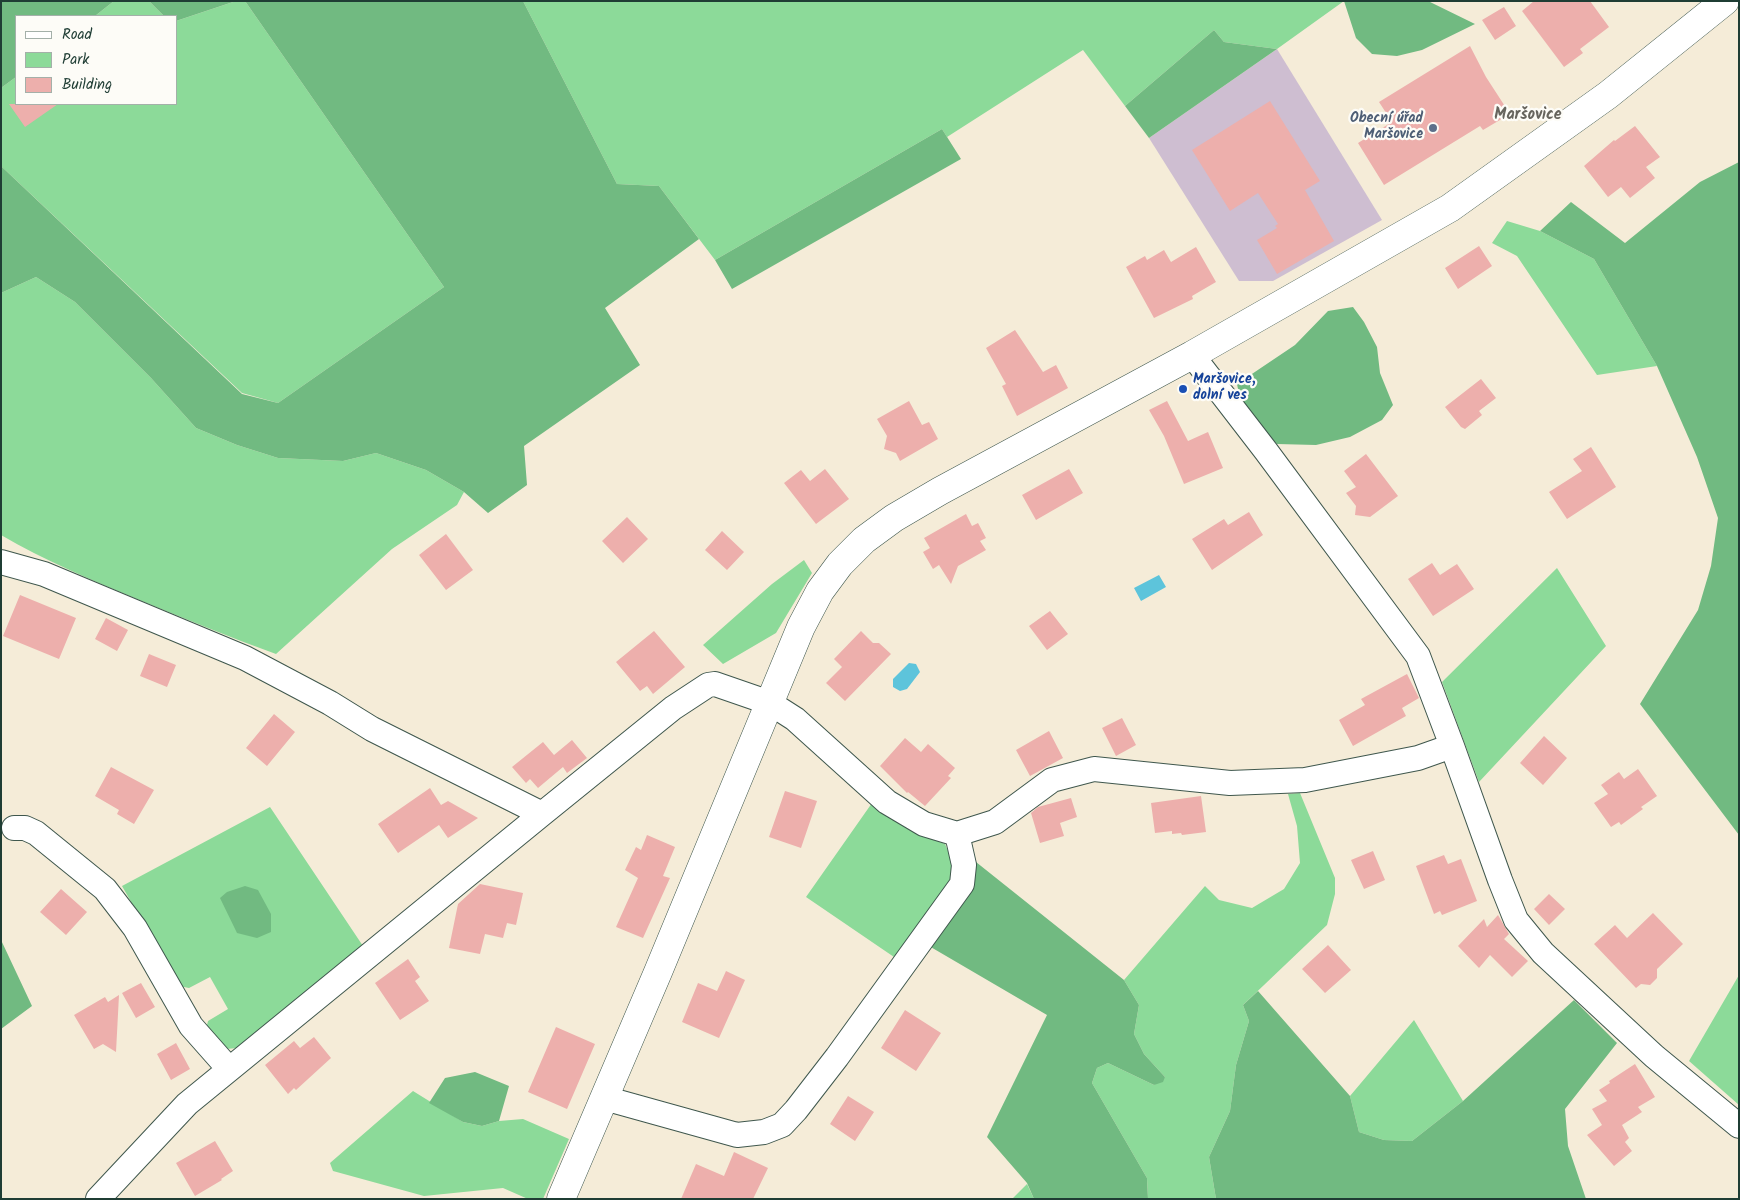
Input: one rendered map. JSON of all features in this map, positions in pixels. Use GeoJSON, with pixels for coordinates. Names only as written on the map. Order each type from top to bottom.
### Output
{"type":"FeatureCollection","features":[{"type":"Feature","properties":{"kind":"main road"},"geometry":{"type":"LineString","coordinates":[[561,1199],[802,627],[820,591],[840,564],[864,540],[894,518],[940,491],[1192,355],[1450,208],[1608,95],[1725,1]]}},
{"type":"Feature","properties":{"kind":"street"},"geometry":{"type":"LineString","coordinates":[[1192,355],[1266,451],[1418,656],[1516,920],[1543,953],[1648,1050],[1739,1126]]}},
{"type":"Feature","properties":{"kind":"street"},"geometry":{"type":"LineString","coordinates":[[1,562],[44,574],[245,658],[330,703],[372,729],[542,814]]}},
{"type":"Feature","properties":{"kind":"street"},"geometry":{"type":"LineString","coordinates":[[98,1199],[187,1104],[228,1069],[673,708],[699,689],[708,685],[715,684],[770,703],[795,718],[887,802],[924,824],[957,834],[995,822],[1052,780],[1094,769],[1230,783],[1305,780],[1418,758],[1452,746]]}},
{"type":"Feature","properties":{"kind":"street"},"geometry":{"type":"LineString","coordinates":[[14,828],[25,828],[36,833],[105,889],[135,928],[191,1026],[228,1069]]}},
{"type":"Feature","properties":{"kind":"street"},"geometry":{"type":"LineString","coordinates":[[604,1098],[737,1135],[764,1132],[782,1125],[837,1057],[962,884],[964,865],[957,834]]}},
{"type":"Feature","properties":{"kind":"shaded area"},"geometry":{"type":"Polygon","coordinates":[[[1277,49],[1382,220],[1273,281],[1239,281],[1149,138],[1277,49]]]}},
{"type":"Feature","properties":{"kind":"green space"},"geometry":{"type":"Polygon","coordinates":[[[1,1],[114,1],[96,15],[15,15],[15,78],[1,88],[1,1]]]}},
{"type":"Feature","properties":{"kind":"green space"},"geometry":{"type":"Polygon","coordinates":[[[114,1],[149,1],[163,15],[96,15],[114,1]]]}},
{"type":"Feature","properties":{"kind":"green space"},"geometry":{"type":"Polygon","coordinates":[[[149,1],[236,1],[178,20],[178,15],[163,15],[149,1]]]}},
{"type":"Feature","properties":{"kind":"green space"},"geometry":{"type":"Polygon","coordinates":[[[236,1],[245,1],[444,287],[278,403],[242,393],[1,166],[1,88],[15,78],[15,105],[178,105],[178,20],[236,1]]]}},
{"type":"Feature","properties":{"kind":"green space"},"geometry":{"type":"Polygon","coordinates":[[[245,1],[523,1],[617,184],[659,186],[699,239],[605,308],[640,365],[524,446],[527,485],[488,513],[464,492],[426,470],[376,453],[343,461],[278,458],[237,445],[196,428],[151,378],[75,302],[36,277],[1,293],[1,166],[242,394],[278,403],[444,287],[245,1]]]}},
{"type":"Feature","properties":{"kind":"green space"},"geometry":{"type":"Polygon","coordinates":[[[523,1],[1344,1],[1277,49],[1224,42],[1214,30],[1125,106],[1083,50],[947,137],[942,129],[715,260],[659,186],[617,184],[523,1]]]}},
{"type":"Feature","properties":{"kind":"green space"},"geometry":{"type":"Polygon","coordinates":[[[1344,1],[1428,1],[1475,24],[1422,50],[1397,56],[1372,54],[1356,38],[1344,1]]]}},
{"type":"Feature","properties":{"kind":"green space"},"geometry":{"type":"Polygon","coordinates":[[[1214,30],[1224,42],[1277,49],[1149,138],[1125,106],[1214,30]]]}},
{"type":"Feature","properties":{"kind":"green space"},"geometry":{"type":"Polygon","coordinates":[[[942,129],[961,159],[732,289],[715,260],[942,129]]]}},
{"type":"Feature","properties":{"kind":"green space"},"geometry":{"type":"Polygon","coordinates":[[[1739,162],[1739,835],[1640,704],[1698,610],[1711,566],[1718,518],[1697,457],[1657,366],[1594,259],[1540,231],[1571,202],[1625,243],[1700,182],[1739,162]]]}},
{"type":"Feature","properties":{"kind":"green space"},"geometry":{"type":"Polygon","coordinates":[[[1507,221],[1540,231],[1594,259],[1657,366],[1597,375],[1517,256],[1492,243],[1507,221]]]}},
{"type":"Feature","properties":{"kind":"green space"},"geometry":{"type":"Polygon","coordinates":[[[36,277],[75,302],[151,378],[196,428],[237,445],[278,458],[343,461],[376,453],[426,470],[464,492],[457,505],[392,549],[276,654],[120,592],[34,553],[1,535],[1,293],[36,277]]]}},
{"type":"Feature","properties":{"kind":"green space"},"geometry":{"type":"Polygon","coordinates":[[[1353,307],[1364,322],[1377,347],[1380,373],[1393,405],[1382,420],[1350,437],[1316,445],[1277,444],[1242,409],[1237,384],[1295,345],[1328,311],[1353,307]]]}},
{"type":"Feature","properties":{"kind":"green space"},"geometry":{"type":"Polygon","coordinates":[[[804,560],[812,573],[776,633],[723,664],[703,645],[772,584],[804,560]]]}},
{"type":"Feature","properties":{"kind":"green space"},"geometry":{"type":"Polygon","coordinates":[[[1557,568],[1606,646],[1479,782],[1442,682],[1557,568]]]}},
{"type":"Feature","properties":{"kind":"green space"},"geometry":{"type":"Polygon","coordinates":[[[1300,793],[1335,878],[1335,894],[1327,925],[1243,1005],[1249,1021],[1236,1065],[1230,1111],[1209,1157],[1216,1199],[1148,1199],[1147,1178],[1092,1083],[1097,1068],[1108,1063],[1154,1085],[1165,1077],[1144,1054],[1134,1034],[1139,1005],[1124,980],[1205,886],[1219,900],[1252,908],[1284,889],[1300,863],[1297,826],[1288,794],[1300,793]]]}},
{"type":"Feature","properties":{"kind":"green space"},"geometry":{"type":"Polygon","coordinates":[[[872,803],[920,833],[945,844],[955,867],[954,882],[894,957],[806,897],[872,803]]]}},
{"type":"Feature","properties":{"kind":"green space"},"geometry":{"type":"Polygon","coordinates":[[[270,807],[363,946],[238,1048],[225,1049],[206,1029],[208,1021],[228,1009],[210,977],[189,988],[179,986],[122,886],[270,807]]]}},
{"type":"Feature","properties":{"kind":"green space"},"geometry":{"type":"Polygon","coordinates":[[[976,862],[1124,980],[1139,1005],[1134,1034],[1144,1054],[1165,1077],[1163,1082],[1154,1085],[1108,1063],[1097,1068],[1092,1083],[1147,1178],[1148,1199],[1034,1199],[1027,1183],[987,1137],[1047,1015],[929,946],[969,885],[976,862]]]}},
{"type":"Feature","properties":{"kind":"green space"},"geometry":{"type":"Polygon","coordinates":[[[245,886],[258,890],[271,914],[271,932],[257,938],[237,933],[220,898],[227,892],[245,886]]]}},
{"type":"Feature","properties":{"kind":"green space"},"geometry":{"type":"Polygon","coordinates":[[[1,940],[32,1006],[1,1029],[1,940]]]}},
{"type":"Feature","properties":{"kind":"green space"},"geometry":{"type":"Polygon","coordinates":[[[1739,975],[1739,1105],[1689,1061],[1739,975]]]}},
{"type":"Feature","properties":{"kind":"green space"},"geometry":{"type":"Polygon","coordinates":[[[1258,991],[1350,1096],[1359,1132],[1384,1140],[1412,1141],[1463,1101],[1574,1000],[1617,1043],[1565,1109],[1568,1146],[1586,1199],[1216,1199],[1209,1157],[1230,1111],[1236,1065],[1249,1021],[1243,1005],[1258,991]]]}},
{"type":"Feature","properties":{"kind":"green space"},"geometry":{"type":"Polygon","coordinates":[[[1414,1020],[1463,1101],[1412,1141],[1384,1140],[1359,1132],[1350,1096],[1414,1020]]]}},
{"type":"Feature","properties":{"kind":"green space"},"geometry":{"type":"Polygon","coordinates":[[[475,1072],[509,1086],[499,1121],[482,1126],[463,1122],[429,1103],[445,1078],[475,1072]]]}},
{"type":"Feature","properties":{"kind":"green space"},"geometry":{"type":"Polygon","coordinates":[[[413,1091],[463,1122],[482,1126],[499,1121],[523,1119],[569,1139],[543,1199],[528,1199],[503,1188],[424,1196],[333,1171],[330,1163],[413,1091]]]}},
{"type":"Feature","properties":{"kind":"green space"},"geometry":{"type":"Polygon","coordinates":[[[1027,1184],[1034,1199],[1012,1199],[1027,1184]]]}},
{"type":"Feature","properties":{"kind":"water"},"geometry":{"type":"Polygon","coordinates":[[[1159,575],[1166,587],[1141,601],[1134,588],[1159,575]]]}},
{"type":"Feature","properties":{"kind":"water"},"geometry":{"type":"Polygon","coordinates":[[[909,663],[916,664],[920,672],[907,689],[900,691],[893,687],[893,679],[909,663]]]}},
{"type":"Feature","properties":{"kind":"building"},"geometry":{"type":"Polygon","coordinates":[[[1534,1],[1590,1],[1609,27],[1580,49],[1583,53],[1564,67],[1522,11],[1534,1]]]}},
{"type":"Feature","properties":{"kind":"building"},"geometry":{"type":"Polygon","coordinates":[[[1504,7],[1516,26],[1495,40],[1482,20],[1504,7]]]}},
{"type":"Feature","properties":{"kind":"building"},"geometry":{"type":"Polygon","coordinates":[[[1470,46],[1486,77],[1510,114],[1483,130],[1480,126],[1384,185],[1358,143],[1392,122],[1379,102],[1470,46]]]}},
{"type":"Feature","properties":{"kind":"building"},"geometry":{"type":"Polygon","coordinates":[[[1270,101],[1320,181],[1305,190],[1334,241],[1277,274],[1257,240],[1277,228],[1275,226],[1278,224],[1258,193],[1230,211],[1192,150],[1270,101]]]}},
{"type":"Feature","properties":{"kind":"building"},"geometry":{"type":"Polygon","coordinates":[[[9,104],[57,105],[25,127],[9,104]]]}},
{"type":"Feature","properties":{"kind":"building"},"geometry":{"type":"Polygon","coordinates":[[[1635,126],[1660,157],[1646,167],[1655,178],[1630,198],[1621,187],[1608,197],[1584,166],[1614,140],[1635,126]]]}},
{"type":"Feature","properties":{"kind":"building"},"geometry":{"type":"Polygon","coordinates":[[[1479,246],[1492,266],[1458,289],[1445,268],[1479,246]]]}},
{"type":"Feature","properties":{"kind":"building"},"geometry":{"type":"Polygon","coordinates":[[[1196,247],[1216,282],[1192,296],[1193,299],[1154,318],[1126,267],[1145,256],[1147,260],[1164,250],[1171,262],[1196,247]]]}},
{"type":"Feature","properties":{"kind":"building"},"geometry":{"type":"Polygon","coordinates":[[[1015,330],[1043,372],[1056,365],[1068,388],[1017,416],[1002,386],[1006,384],[986,348],[1015,330]]]}},
{"type":"Feature","properties":{"kind":"building"},"geometry":{"type":"Polygon","coordinates":[[[1481,379],[1496,398],[1479,411],[1482,415],[1465,429],[1461,427],[1445,407],[1481,379]]]}},
{"type":"Feature","properties":{"kind":"building"},"geometry":{"type":"Polygon","coordinates":[[[909,401],[922,425],[929,422],[938,439],[900,461],[896,453],[884,449],[887,436],[877,419],[909,401]]]}},
{"type":"Feature","properties":{"kind":"building"},"geometry":{"type":"Polygon","coordinates":[[[1167,401],[1188,441],[1208,432],[1223,468],[1184,484],[1164,436],[1149,410],[1167,401]]]}},
{"type":"Feature","properties":{"kind":"building"},"geometry":{"type":"Polygon","coordinates":[[[1591,447],[1616,487],[1567,519],[1549,492],[1582,471],[1573,459],[1591,447]]]}},
{"type":"Feature","properties":{"kind":"building"},"geometry":{"type":"Polygon","coordinates":[[[1366,454],[1398,496],[1370,517],[1355,515],[1356,506],[1346,493],[1356,487],[1344,471],[1366,454]]]}},
{"type":"Feature","properties":{"kind":"building"},"geometry":{"type":"Polygon","coordinates":[[[825,469],[849,499],[816,524],[784,483],[801,470],[810,481],[825,469]]]}},
{"type":"Feature","properties":{"kind":"building"},"geometry":{"type":"Polygon","coordinates":[[[1069,469],[1083,493],[1036,520],[1022,495],[1069,469]]]}},
{"type":"Feature","properties":{"kind":"building"},"geometry":{"type":"Polygon","coordinates":[[[1249,512],[1263,535],[1212,570],[1192,539],[1224,519],[1228,525],[1249,512]]]}},
{"type":"Feature","properties":{"kind":"building"},"geometry":{"type":"Polygon","coordinates":[[[966,514],[972,526],[978,523],[986,538],[980,541],[986,550],[958,566],[951,584],[939,565],[933,569],[923,552],[930,548],[924,538],[966,514]]]}},
{"type":"Feature","properties":{"kind":"building"},"geometry":{"type":"Polygon","coordinates":[[[627,517],[648,539],[623,563],[602,541],[627,517]]]}},
{"type":"Feature","properties":{"kind":"building"},"geometry":{"type":"Polygon","coordinates":[[[722,531],[744,552],[727,570],[705,550],[722,531]]]}},
{"type":"Feature","properties":{"kind":"building"},"geometry":{"type":"Polygon","coordinates":[[[446,534],[473,570],[446,590],[419,555],[446,534]]]}},
{"type":"Feature","properties":{"kind":"building"},"geometry":{"type":"Polygon","coordinates":[[[1432,563],[1440,575],[1457,564],[1474,589],[1433,616],[1408,579],[1432,563]]]}},
{"type":"Feature","properties":{"kind":"building"},"geometry":{"type":"Polygon","coordinates":[[[20,595],[76,618],[59,659],[3,636],[20,595]]]}},
{"type":"Feature","properties":{"kind":"building"},"geometry":{"type":"Polygon","coordinates":[[[1050,611],[1068,634],[1047,650],[1029,626],[1050,611]]]}},
{"type":"Feature","properties":{"kind":"building"},"geometry":{"type":"Polygon","coordinates":[[[106,618],[128,630],[117,651],[95,639],[106,618]]]}},
{"type":"Feature","properties":{"kind":"building"},"geometry":{"type":"Polygon","coordinates":[[[654,631],[685,667],[653,694],[647,686],[640,691],[616,662],[654,631]]]}},
{"type":"Feature","properties":{"kind":"building"},"geometry":{"type":"Polygon","coordinates":[[[861,631],[873,643],[879,643],[891,654],[845,701],[826,683],[842,667],[834,659],[861,631]]]}},
{"type":"Feature","properties":{"kind":"building"},"geometry":{"type":"Polygon","coordinates":[[[149,654],[176,665],[167,687],[140,676],[149,654]]]}},
{"type":"Feature","properties":{"kind":"building"},"geometry":{"type":"Polygon","coordinates":[[[1407,674],[1419,698],[1402,708],[1406,716],[1353,746],[1339,720],[1365,705],[1361,699],[1407,674]]]}},
{"type":"Feature","properties":{"kind":"building"},"geometry":{"type":"Polygon","coordinates":[[[274,714],[295,732],[267,766],[246,748],[274,714]]]}},
{"type":"Feature","properties":{"kind":"building"},"geometry":{"type":"Polygon","coordinates":[[[1122,718],[1136,745],[1116,756],[1102,728],[1122,718]]]}},
{"type":"Feature","properties":{"kind":"building"},"geometry":{"type":"Polygon","coordinates":[[[1049,731],[1063,758],[1030,776],[1016,750],[1049,731]]]}},
{"type":"Feature","properties":{"kind":"building"},"geometry":{"type":"Polygon","coordinates":[[[1544,736],[1567,758],[1543,785],[1520,763],[1544,736]]]}},
{"type":"Feature","properties":{"kind":"building"},"geometry":{"type":"Polygon","coordinates":[[[905,738],[921,752],[928,744],[955,768],[948,776],[951,778],[925,806],[907,793],[880,766],[905,738]]]}},
{"type":"Feature","properties":{"kind":"building"},"geometry":{"type":"Polygon","coordinates":[[[572,740],[587,758],[567,773],[563,767],[538,788],[530,779],[526,783],[512,767],[543,742],[554,755],[572,740]]]}},
{"type":"Feature","properties":{"kind":"building"},"geometry":{"type":"Polygon","coordinates":[[[111,767],[154,790],[134,824],[117,814],[119,810],[95,796],[111,767]]]}},
{"type":"Feature","properties":{"kind":"building"},"geometry":{"type":"Polygon","coordinates":[[[1638,769],[1657,796],[1621,825],[1619,822],[1611,827],[1594,803],[1608,794],[1601,785],[1619,772],[1624,779],[1638,769]]]}},
{"type":"Feature","properties":{"kind":"building"},"geometry":{"type":"Polygon","coordinates":[[[430,788],[441,805],[448,801],[478,818],[448,838],[439,825],[398,853],[378,824],[430,788]]]}},
{"type":"Feature","properties":{"kind":"building"},"geometry":{"type":"Polygon","coordinates":[[[785,791],[817,801],[801,848],[769,837],[785,791]]]}},
{"type":"Feature","properties":{"kind":"building"},"geometry":{"type":"Polygon","coordinates":[[[1201,796],[1206,832],[1182,835],[1181,833],[1172,834],[1172,831],[1155,833],[1151,803],[1201,796]]]}},
{"type":"Feature","properties":{"kind":"building"},"geometry":{"type":"Polygon","coordinates":[[[1071,798],[1077,817],[1060,823],[1064,836],[1040,843],[1031,813],[1038,807],[1071,798]]]}},
{"type":"Feature","properties":{"kind":"building"},"geometry":{"type":"Polygon","coordinates":[[[647,835],[675,847],[663,876],[670,878],[643,938],[616,927],[638,878],[625,870],[636,847],[641,850],[647,835]]]}},
{"type":"Feature","properties":{"kind":"building"},"geometry":{"type":"Polygon","coordinates":[[[1373,851],[1385,880],[1364,889],[1351,860],[1373,851]]]}},
{"type":"Feature","properties":{"kind":"building"},"geometry":{"type":"Polygon","coordinates":[[[1444,855],[1448,864],[1461,859],[1477,901],[1442,915],[1440,911],[1434,914],[1416,866],[1444,855]]]}},
{"type":"Feature","properties":{"kind":"building"},"geometry":{"type":"Polygon","coordinates":[[[480,884],[523,893],[516,925],[507,923],[503,938],[485,934],[480,954],[449,948],[458,904],[480,884]]]}},
{"type":"Feature","properties":{"kind":"building"},"geometry":{"type":"Polygon","coordinates":[[[61,889],[87,912],[66,935],[40,912],[61,889]]]}},
{"type":"Feature","properties":{"kind":"building"},"geometry":{"type":"Polygon","coordinates":[[[1549,894],[1565,909],[1549,925],[1534,909],[1549,894]]]}},
{"type":"Feature","properties":{"kind":"building"},"geometry":{"type":"Polygon","coordinates":[[[1653,913],[1683,944],[1657,969],[1657,978],[1650,985],[1641,984],[1636,988],[1594,944],[1615,925],[1627,938],[1653,913]]]}},
{"type":"Feature","properties":{"kind":"building"},"geometry":{"type":"Polygon","coordinates":[[[1498,915],[1509,934],[1504,939],[1528,961],[1512,977],[1490,955],[1479,968],[1458,946],[1484,919],[1487,927],[1498,915]]]}},
{"type":"Feature","properties":{"kind":"building"},"geometry":{"type":"Polygon","coordinates":[[[1328,945],[1351,970],[1325,993],[1302,969],[1328,945]]]}},
{"type":"Feature","properties":{"kind":"building"},"geometry":{"type":"Polygon","coordinates":[[[408,959],[420,977],[415,981],[429,1001],[400,1020],[375,983],[408,959]]]}},
{"type":"Feature","properties":{"kind":"building"},"geometry":{"type":"Polygon","coordinates":[[[726,971],[745,980],[719,1038],[682,1022],[698,983],[717,991],[726,971]]]}},
{"type":"Feature","properties":{"kind":"building"},"geometry":{"type":"Polygon","coordinates":[[[141,983],[155,1007],[136,1018],[122,993],[141,983]]]}},
{"type":"Feature","properties":{"kind":"building"},"geometry":{"type":"Polygon","coordinates":[[[119,995],[116,1052],[103,1044],[94,1049],[74,1015],[105,997],[108,1002],[119,995]]]}},
{"type":"Feature","properties":{"kind":"building"},"geometry":{"type":"Polygon","coordinates":[[[905,1010],[941,1033],[916,1071],[881,1048],[905,1010]]]}},
{"type":"Feature","properties":{"kind":"building"},"geometry":{"type":"Polygon","coordinates":[[[556,1027],[595,1044],[567,1109],[528,1092],[556,1027]]]}},
{"type":"Feature","properties":{"kind":"building"},"geometry":{"type":"Polygon","coordinates":[[[314,1037],[331,1058],[296,1090],[294,1088],[288,1094],[265,1065],[294,1041],[300,1048],[314,1037]]]}},
{"type":"Feature","properties":{"kind":"building"},"geometry":{"type":"Polygon","coordinates":[[[176,1043],[190,1069],[171,1080],[157,1054],[176,1043]]]}},
{"type":"Feature","properties":{"kind":"building"},"geometry":{"type":"Polygon","coordinates":[[[1635,1064],[1655,1097],[1638,1107],[1642,1112],[1622,1125],[1629,1138],[1625,1142],[1632,1151],[1614,1166],[1587,1135],[1602,1125],[1592,1109],[1607,1101],[1599,1090],[1635,1064]]]}},
{"type":"Feature","properties":{"kind":"building"},"geometry":{"type":"Polygon","coordinates":[[[848,1096],[874,1112],[855,1141],[830,1124],[848,1096]]]}},
{"type":"Feature","properties":{"kind":"building"},"geometry":{"type":"Polygon","coordinates":[[[215,1141],[233,1171],[195,1196],[176,1163],[215,1141]]]}},
{"type":"Feature","properties":{"kind":"building"},"geometry":{"type":"Polygon","coordinates":[[[734,1152],[768,1168],[753,1199],[681,1199],[696,1164],[724,1176],[734,1152]]]}},
{"type":"Feature","properties":{"kind":"place","name":"Obecní úřad Maršovice"},"geometry":{"type":"Point","coordinates":[1433,128]}},
{"type":"Feature","properties":{"kind":"place","name":"Maršovice, dolní ves"},"geometry":{"type":"Point","coordinates":[1183,389]}},
{"type":"Feature","properties":{"kind":"district","name":"Maršovice"},"geometry":{"type":"Point","coordinates":[1528,116]}}]}
